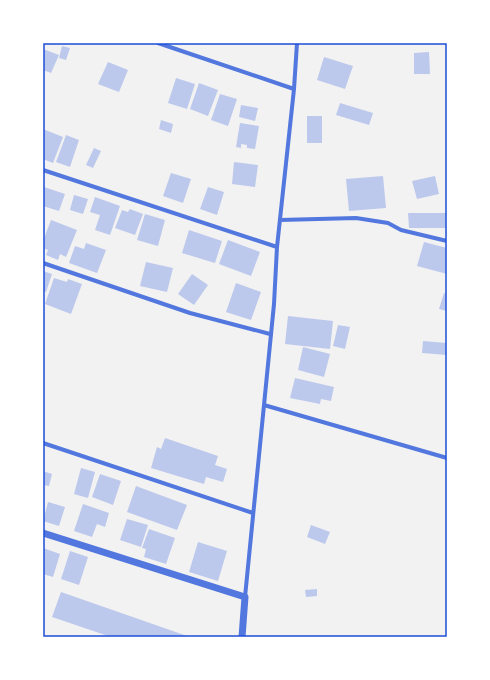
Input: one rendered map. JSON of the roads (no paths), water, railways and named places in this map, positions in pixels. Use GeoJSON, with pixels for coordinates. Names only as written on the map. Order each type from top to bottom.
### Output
{"type":"FeatureCollection","features":[{"type":"Feature","properties":{"kind":"street"},"geometry":{"type":"LineString","coordinates":[[158,43],[294,89]]}},
{"type":"Feature","properties":{"kind":"street"},"geometry":{"type":"LineString","coordinates":[[242,637],[274,304],[277,247],[294,89],[296,43]]}},
{"type":"Feature","properties":{"kind":"street"},"geometry":{"type":"LineString","coordinates":[[43,170],[277,247]]}},
{"type":"Feature","properties":{"kind":"street"},"geometry":{"type":"LineString","coordinates":[[280,220],[356,218],[388,223],[401,230],[447,241]]}},
{"type":"Feature","properties":{"kind":"street"},"geometry":{"type":"LineString","coordinates":[[43,263],[190,313],[270,334]]}},
{"type":"Feature","properties":{"kind":"street"},"geometry":{"type":"LineString","coordinates":[[264,405],[447,458]]}},
{"type":"Feature","properties":{"kind":"street"},"geometry":{"type":"LineString","coordinates":[[43,443],[253,513]]}},
{"type":"Feature","properties":{"kind":"street"},"geometry":{"type":"LineString","coordinates":[[43,533],[246,598]]}}]}
